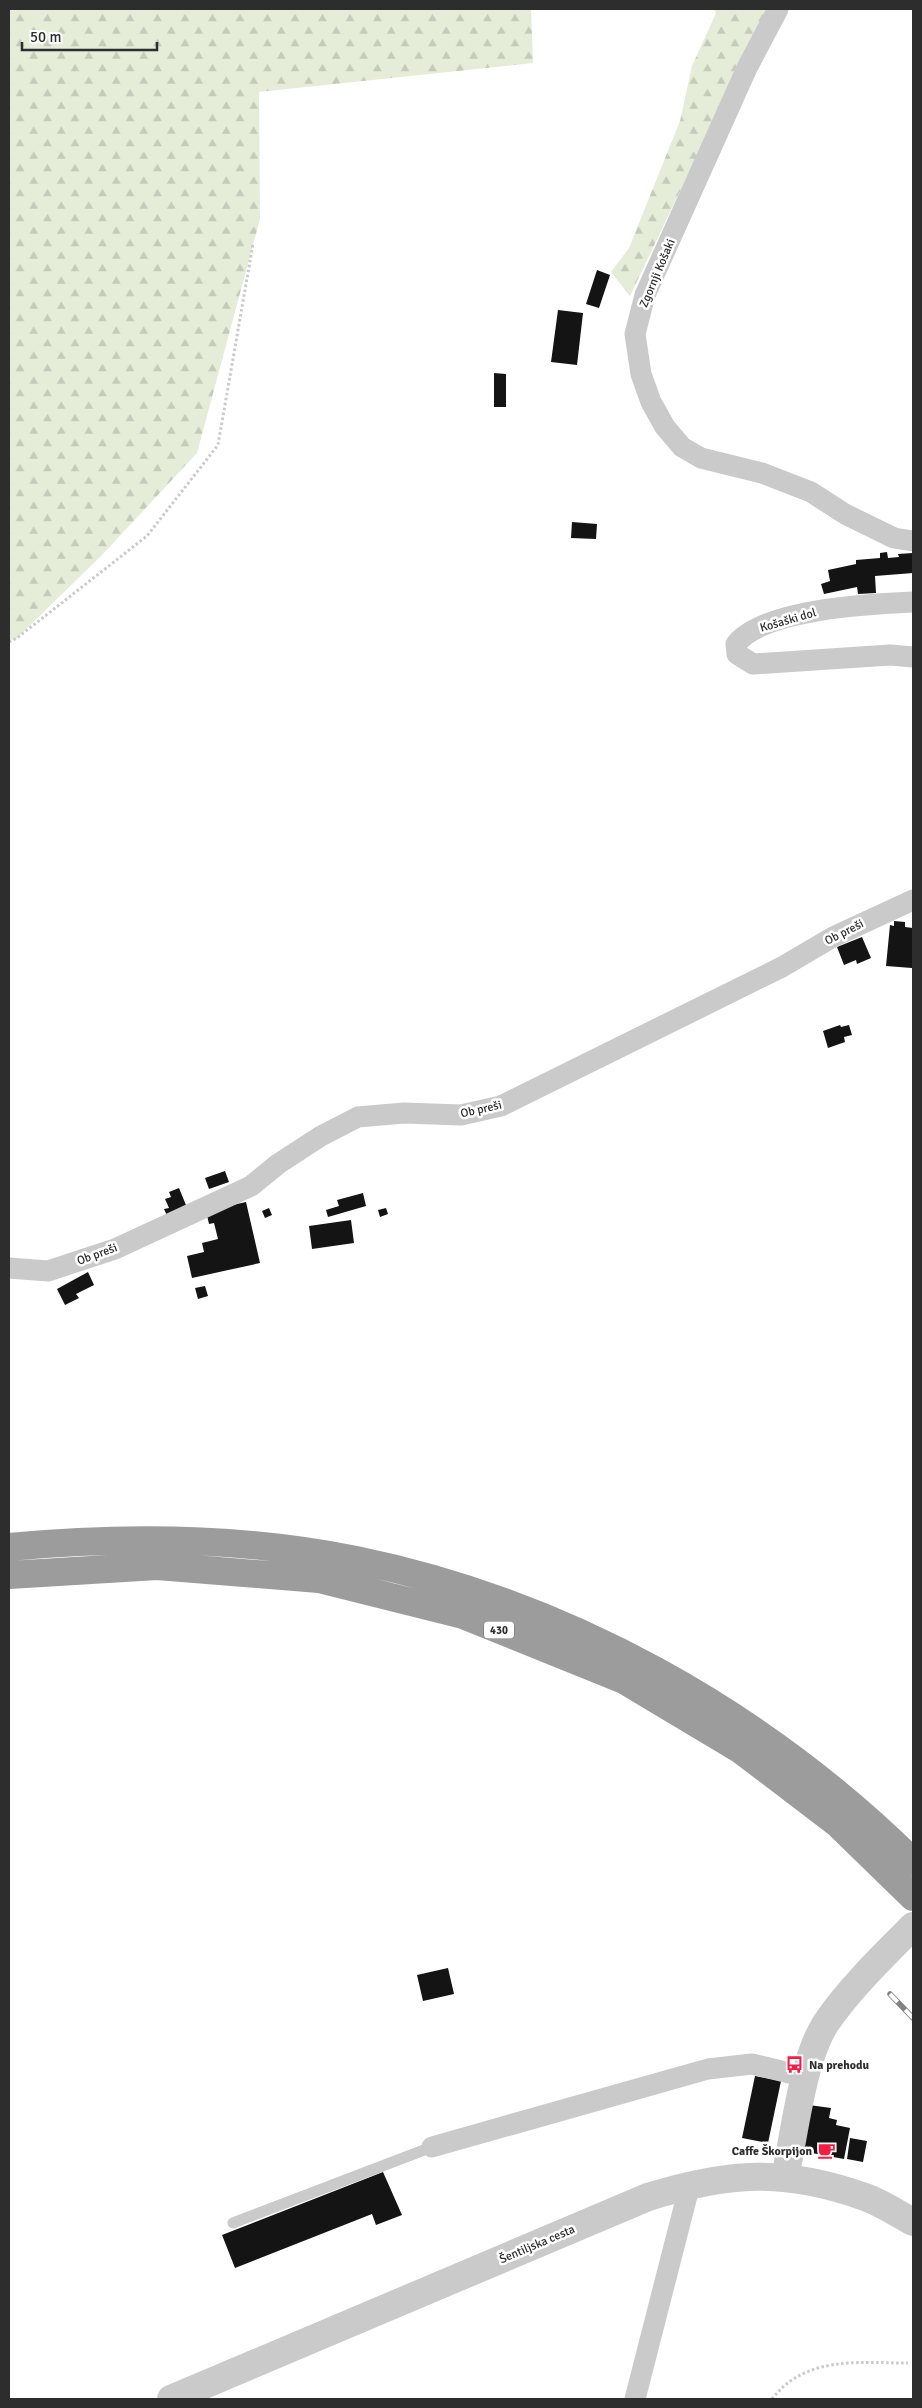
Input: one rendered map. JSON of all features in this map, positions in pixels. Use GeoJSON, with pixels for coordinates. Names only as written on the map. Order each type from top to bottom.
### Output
{"type":"FeatureCollection","features":[{"type":"Feature","properties":{"kind":"highway","name":"430"},"geometry":{"type":"LineString","coordinates":[[9,1547],[62,1542],[160,1539],[267,1547],[356,1560],[460,1588],[555,1622],[636,1660],[728,1712],[819,1777],[881,1830],[913,1862]]}},
{"type":"Feature","properties":{"kind":"highway","name":"430"},"geometry":{"type":"LineString","coordinates":[[9,1575],[157,1566],[319,1579],[463,1616],[624,1680],[741,1750],[837,1823],[913,1896]]}},
{"type":"Feature","properties":{"kind":"street","name":"Zgornji Košaki"},"geometry":{"type":"LineString","coordinates":[[778,9],[746,68],[645,295],[636,334],[641,374],[652,402],[665,427],[682,447],[701,458],[762,473],[811,492],[846,514],[894,538],[913,541]]}},
{"type":"Feature","properties":{"kind":"street","name":"Košaški dol"},"geometry":{"type":"LineString","coordinates":[[913,602],[866,604],[798,616],[771,623],[745,634],[736,644],[737,654],[753,664],[890,655],[913,657]]}},
{"type":"Feature","properties":{"kind":"street","name":"Ob preši"},"geometry":{"type":"LineString","coordinates":[[9,1268],[48,1271],[115,1249],[251,1186],[278,1164],[321,1136],[358,1118],[404,1113],[461,1115],[501,1106],[782,966],[840,934],[913,900]]}},
{"type":"Feature","properties":{"kind":"street"},"geometry":{"type":"LineString","coordinates":[[786,2177],[806,2077],[815,2046],[826,2023],[875,1965],[913,1926]]}},
{"type":"Feature","properties":{"kind":"street"},"geometry":{"type":"LineString","coordinates":[[432,2147],[708,2069],[752,2064],[806,2077]]}},
{"type":"Feature","properties":{"kind":"street","name":"Šentiljska cesta"},"geometry":{"type":"LineString","coordinates":[[171,2399],[648,2197],[690,2184],[735,2176],[786,2177],[867,2197],[913,2222]]}},
{"type":"Feature","properties":{"kind":"street"},"geometry":{"type":"LineString","coordinates":[[634,2399],[690,2184]]}},
{"type":"Feature","properties":{"kind":"lane"},"geometry":{"type":"LineString","coordinates":[[233,2222],[432,2147]]}},
{"type":"Feature","properties":{"kind":"path"},"geometry":{"type":"LineString","coordinates":[[9,642],[17,638],[147,536],[218,445],[253,244]]}},
{"type":"Feature","properties":{"kind":"path"},"geometry":{"type":"LineString","coordinates":[[772,2399],[786,2385],[799,2376],[828,2364],[849,2362],[908,2363]]}},
{"type":"Feature","properties":{"kind":"green space"},"geometry":{"type":"Polygon","coordinates":[[[9,9],[531,9],[533,63],[259,92],[260,219],[197,453],[102,555],[17,638],[9,641],[9,9]]]}},
{"type":"Feature","properties":{"kind":"green space"},"geometry":{"type":"Polygon","coordinates":[[[714,9],[767,9],[630,296],[611,272],[629,248],[680,121],[692,66],[716,13],[714,9]]]}},
{"type":"Feature","properties":{"kind":"building"},"geometry":{"type":"Polygon","coordinates":[[[597,270],[610,275],[599,308],[586,304],[597,270]]]}},
{"type":"Feature","properties":{"kind":"building"},"geometry":{"type":"Polygon","coordinates":[[[558,310],[583,313],[577,365],[551,362],[558,310]]]}},
{"type":"Feature","properties":{"kind":"building"},"geometry":{"type":"Polygon","coordinates":[[[494,373],[506,374],[506,407],[494,407],[494,373]]]}},
{"type":"Feature","properties":{"kind":"building"},"geometry":{"type":"Polygon","coordinates":[[[572,522],[597,524],[596,539],[571,538],[572,522]]]}},
{"type":"Feature","properties":{"kind":"building"},"geometry":{"type":"Polygon","coordinates":[[[887,552],[888,558],[899,557],[898,554],[913,553],[913,573],[875,576],[876,593],[858,594],[857,587],[824,594],[821,584],[830,581],[828,570],[856,564],[856,560],[880,558],[880,553],[887,552]]]}},
{"type":"Feature","properties":{"kind":"building"},"geometry":{"type":"Polygon","coordinates":[[[894,921],[905,922],[905,927],[913,928],[912,968],[886,966],[890,925],[894,926],[894,921]]]}},
{"type":"Feature","properties":{"kind":"building"},"geometry":{"type":"Polygon","coordinates":[[[862,937],[871,958],[857,964],[856,960],[844,965],[837,947],[862,937]]]}},
{"type":"Feature","properties":{"kind":"building"},"geometry":{"type":"Polygon","coordinates":[[[840,1025],[841,1027],[849,1025],[852,1035],[844,1037],[845,1042],[828,1048],[823,1031],[840,1025]]]}},
{"type":"Feature","properties":{"kind":"building"},"geometry":{"type":"Polygon","coordinates":[[[225,1171],[229,1182],[209,1189],[205,1178],[225,1171]]]}},
{"type":"Feature","properties":{"kind":"building"},"geometry":{"type":"Polygon","coordinates":[[[179,1188],[188,1210],[168,1218],[164,1209],[169,1208],[165,1199],[171,1197],[169,1192],[179,1188]]]}},
{"type":"Feature","properties":{"kind":"building"},"geometry":{"type":"Polygon","coordinates":[[[363,1193],[366,1206],[328,1217],[326,1210],[339,1206],[337,1200],[363,1193]]]}},
{"type":"Feature","properties":{"kind":"building"},"geometry":{"type":"Polygon","coordinates":[[[246,1202],[260,1263],[192,1278],[187,1256],[204,1252],[202,1243],[218,1239],[214,1223],[209,1224],[206,1211],[246,1202]]]}},
{"type":"Feature","properties":{"kind":"building"},"geometry":{"type":"Polygon","coordinates":[[[269,1208],[272,1215],[265,1218],[262,1211],[269,1208]]]}},
{"type":"Feature","properties":{"kind":"building"},"geometry":{"type":"Polygon","coordinates":[[[386,1208],[388,1214],[380,1217],[378,1210],[386,1208]]]}},
{"type":"Feature","properties":{"kind":"building"},"geometry":{"type":"Polygon","coordinates":[[[351,1220],[354,1243],[312,1249],[309,1226],[351,1220]]]}},
{"type":"Feature","properties":{"kind":"building"},"geometry":{"type":"Polygon","coordinates":[[[88,1272],[94,1285],[76,1294],[79,1298],[65,1305],[57,1289],[88,1272]]]}},
{"type":"Feature","properties":{"kind":"building"},"geometry":{"type":"Polygon","coordinates":[[[205,1286],[208,1296],[198,1299],[195,1288],[205,1286]]]}},
{"type":"Feature","properties":{"kind":"building"},"geometry":{"type":"Polygon","coordinates":[[[448,1968],[454,1994],[423,2001],[417,1975],[448,1968]]]}},
{"type":"Feature","properties":{"kind":"building"},"geometry":{"type":"Polygon","coordinates":[[[755,2076],[781,2081],[768,2143],[742,2138],[755,2076]]]}},
{"type":"Feature","properties":{"kind":"building"},"geometry":{"type":"Polygon","coordinates":[[[809,2105],[831,2108],[829,2118],[837,2120],[836,2125],[850,2128],[844,2159],[801,2151],[809,2105]]]}},
{"type":"Feature","properties":{"kind":"building"},"geometry":{"type":"Polygon","coordinates":[[[850,2138],[867,2141],[863,2162],[847,2159],[850,2138]]]}},
{"type":"Feature","properties":{"kind":"building"},"geometry":{"type":"Polygon","coordinates":[[[383,2172],[402,2215],[376,2225],[372,2214],[235,2268],[222,2235],[383,2172]]]}},
{"type":"Feature","properties":{"kind":"railway"},"geometry":{"type":"LineString","coordinates":[[890,1994],[913,2018]]}},
{"type":"Feature","properties":{"kind":"place","name":"Na prehodu"},"geometry":{"type":"Point","coordinates":[795,2065]}},
{"type":"Feature","properties":{"kind":"place","name":"Caffe Škorpijon"},"geometry":{"type":"Point","coordinates":[826,2151]}}]}
